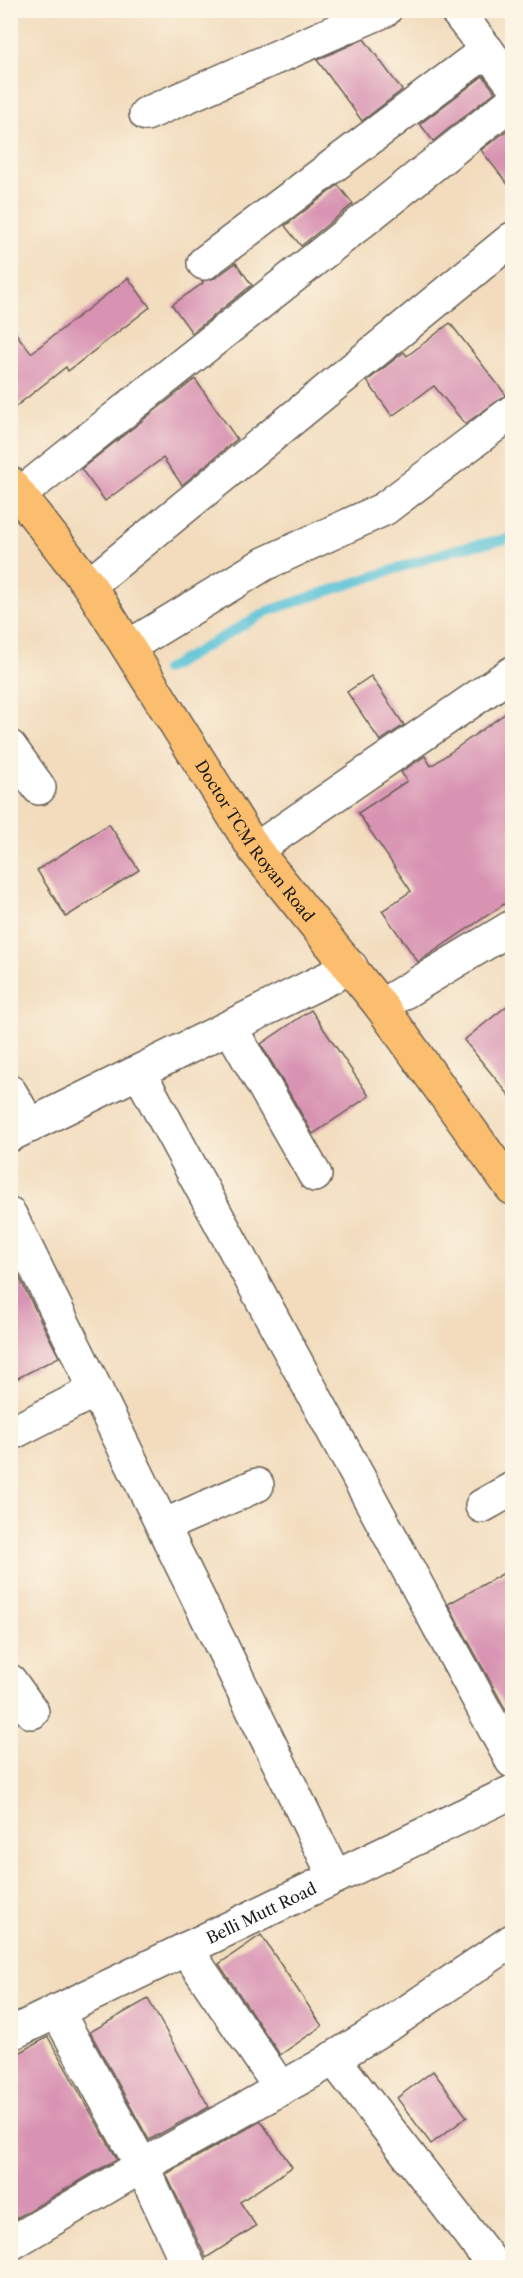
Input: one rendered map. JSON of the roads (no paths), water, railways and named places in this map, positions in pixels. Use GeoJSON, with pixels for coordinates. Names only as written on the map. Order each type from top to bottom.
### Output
{"type":"FeatureCollection","features":[{"type":"Feature","properties":{"kind":"main road","name":"Doctor TCM Royan Road"},"geometry":{"type":"LineString","coordinates":[[15,489],[89,585],[255,850],[381,1006],[513,1188]]}},
{"type":"Feature","properties":{"kind":"street"},"geometry":{"type":"LineString","coordinates":[[146,114],[385,10]]}},
{"type":"Feature","properties":{"kind":"street"},"geometry":{"type":"LineString","coordinates":[[456,10],[513,83]]}},
{"type":"Feature","properties":{"kind":"street"},"geometry":{"type":"LineString","coordinates":[[204,263],[487,50]]}},
{"type":"Feature","properties":{"kind":"street"},"geometry":{"type":"LineString","coordinates":[[15,489],[513,102]]}},
{"type":"Feature","properties":{"kind":"street"},"geometry":{"type":"LineString","coordinates":[[89,585],[513,239]]}},
{"type":"Feature","properties":{"kind":"street"},"geometry":{"type":"LineString","coordinates":[[128,648],[264,564],[384,509],[513,412]]}},
{"type":"Feature","properties":{"kind":"street"},"geometry":{"type":"LineString","coordinates":[[255,850],[513,673]]}},
{"type":"Feature","properties":{"kind":"street"},"geometry":{"type":"LineString","coordinates":[[10,747],[39,788]]}},
{"type":"Feature","properties":{"kind":"street"},"geometry":{"type":"LineString","coordinates":[[381,1006],[513,927]]}},
{"type":"Feature","properties":{"kind":"street"},"geometry":{"type":"LineString","coordinates":[[10,1092],[20,1131],[351,967]]}},
{"type":"Feature","properties":{"kind":"street"},"geometry":{"type":"LineString","coordinates":[[230,1027],[315,1174]]}},
{"type":"Feature","properties":{"kind":"street"},"geometry":{"type":"LineString","coordinates":[[139,1072],[513,1761]]}},
{"type":"Feature","properties":{"kind":"street"},"geometry":{"type":"LineString","coordinates":[[10,1215],[335,1878]]}},
{"type":"Feature","properties":{"kind":"street"},"geometry":{"type":"LineString","coordinates":[[13,1426],[96,1390]]}},
{"type":"Feature","properties":{"kind":"street"},"geometry":{"type":"LineString","coordinates":[[163,1526],[257,1485]]}},
{"type":"Feature","properties":{"kind":"street"},"geometry":{"type":"LineString","coordinates":[[482,1506],[513,1488]]}},
{"type":"Feature","properties":{"kind":"street"},"geometry":{"type":"LineString","coordinates":[[10,1681],[32,1712]]}},
{"type":"Feature","properties":{"kind":"street","name":"Belli Mutt Road"},"geometry":{"type":"LineString","coordinates":[[10,2034],[513,1792]]}},
{"type":"Feature","properties":{"kind":"street"},"geometry":{"type":"LineString","coordinates":[[10,2244],[333,2058],[391,2023],[513,1941]]}},
{"type":"Feature","properties":{"kind":"street"},"geometry":{"type":"LineString","coordinates":[[186,1949],[281,2089]]}},
{"type":"Feature","properties":{"kind":"street"},"geometry":{"type":"LineString","coordinates":[[57,2011],[142,2166],[189,2267]]}},
{"type":"Feature","properties":{"kind":"street"},"geometry":{"type":"LineString","coordinates":[[333,2058],[496,2268]]}},
{"type":"Feature","properties":{"kind":"waterway"},"geometry":{"type":"LineString","coordinates":[[165,670],[268,611],[456,549],[512,538]]}}]}
